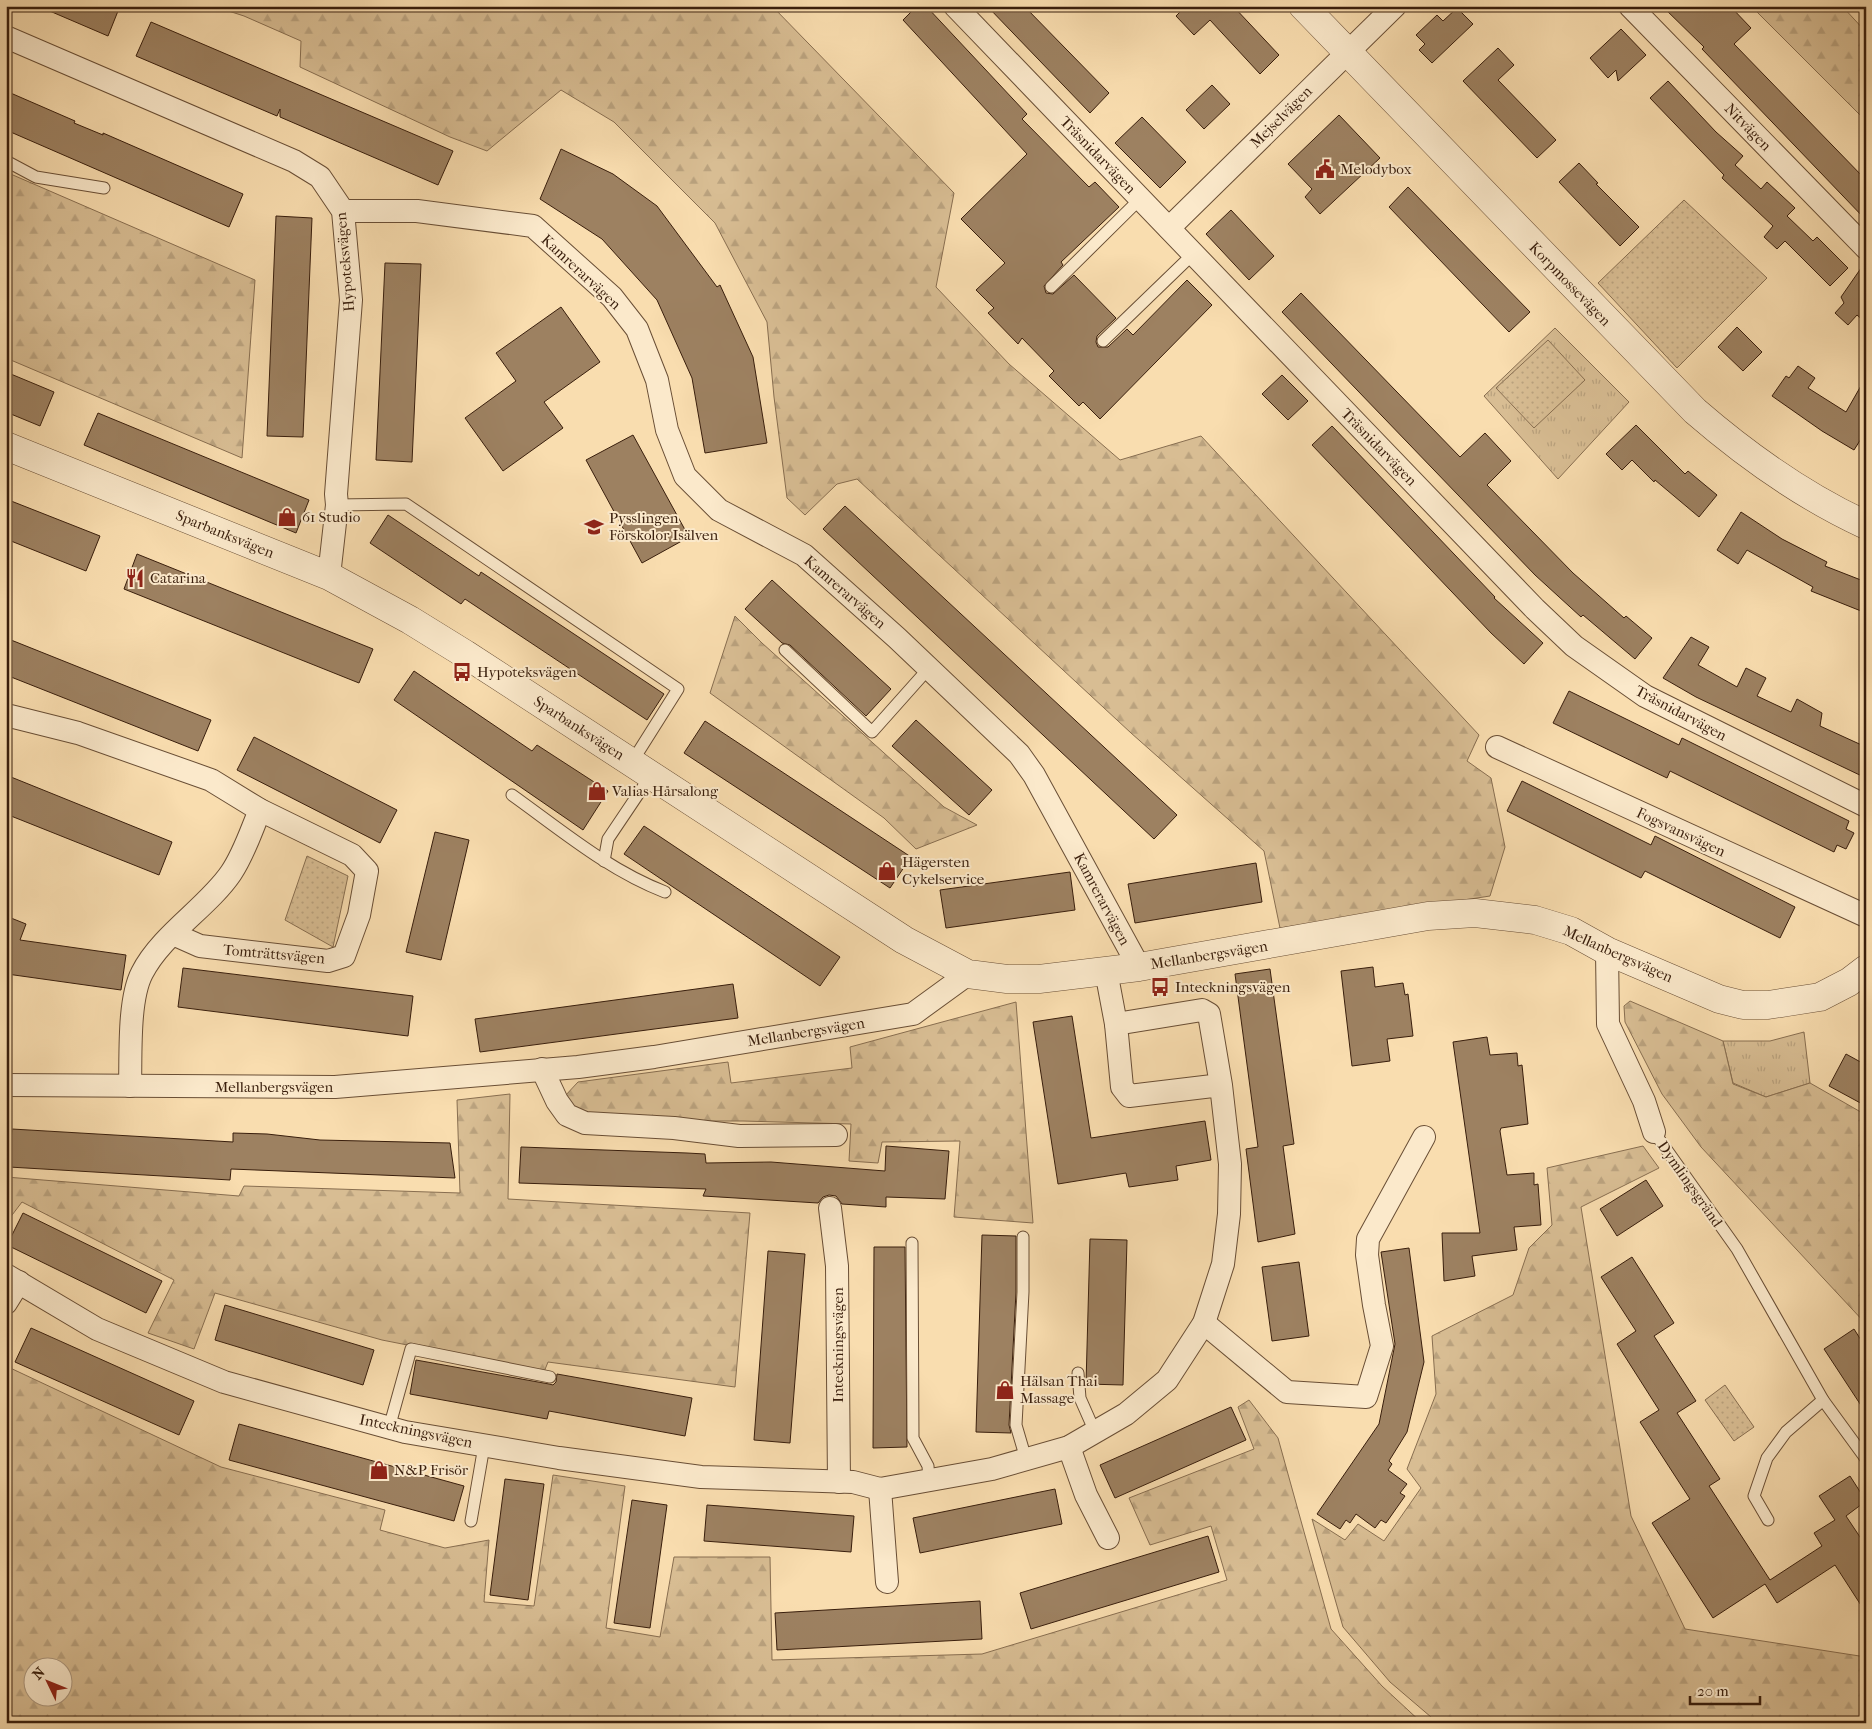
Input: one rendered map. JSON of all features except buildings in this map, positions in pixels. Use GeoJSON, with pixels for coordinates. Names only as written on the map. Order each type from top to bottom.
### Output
{"type":"FeatureCollection","features":[{"type":"Feature","properties":{"kind":"street","name":"Träsnidarvägen"},"geometry":{"type":"LineString","coordinates":[[955,6],[1528,602],[1574,646],[1645,696],[1866,806]]}},
{"type":"Feature","properties":{"kind":"street","name":"Korpmossevägen"},"geometry":{"type":"LineString","coordinates":[[1303,6],[1695,411],[1761,465],[1803,492],[1866,525]]}},
{"type":"Feature","properties":{"kind":"street","name":"Mejselvägen"},"geometry":{"type":"LineString","coordinates":[[1169,228],[1395,6]]}},
{"type":"Feature","properties":{"kind":"street","name":"Nitvägen"},"geometry":{"type":"LineString","coordinates":[[1630,6],[1866,248]]}},
{"type":"Feature","properties":{"kind":"street","name":"Hypoteksvägen"},"geometry":{"type":"LineString","coordinates":[[8,42],[294,161],[320,177],[343,211],[351,300],[336,494],[338,506],[329,576]]}},
{"type":"Feature","properties":{"kind":"street","name":"Kamrerarvägen"},"geometry":{"type":"LineString","coordinates":[[343,211],[418,211],[533,226],[612,297],[637,329],[657,380],[667,430],[685,476],[719,510],[804,554],[929,668],[1019,754],[1034,775],[1139,967]]}},
{"type":"Feature","properties":{"kind":"street","name":"Sparbanksvägen"},"geometry":{"type":"LineString","coordinates":[[6,446],[329,576],[441,639],[904,940],[968,974]]}},
{"type":"Feature","properties":{"kind":"street","name":"Tomträttsvägen"},"geometry":{"type":"LineString","coordinates":[[6,715],[78,733],[211,780],[260,810],[352,855],[368,871],[359,915],[344,956],[328,961],[200,946],[173,934]]}},
{"type":"Feature","properties":{"kind":"street","name":"Fogsvansvägen"},"geometry":{"type":"LineString","coordinates":[[1497,747],[1866,916]]}},
{"type":"Feature","properties":{"kind":"street"},"geometry":{"type":"LineString","coordinates":[[130,1086],[133,1014],[142,973],[173,934],[230,874],[244,848],[260,810]]}},
{"type":"Feature","properties":{"kind":"street","name":"Mellanbergsvägen"},"geometry":{"type":"LineString","coordinates":[[6,1085],[335,1087],[654,1057],[914,1014],[968,974],[1007,979],[1039,979],[1139,967],[1428,916],[1452,914],[1491,914],[1535,920],[1571,930],[1607,951],[1719,1000],[1743,1005],[1768,1004],[1820,997],[1849,982],[1866,969]]}},
{"type":"Feature","properties":{"kind":"street","name":"Dymlingsgränd"},"geometry":{"type":"LineString","coordinates":[[1607,951],[1608,1024],[1644,1100],[1654,1132]]}},
{"type":"Feature","properties":{"kind":"street"},"geometry":{"type":"LineString","coordinates":[[1106,971],[1116,1024],[1122,1087],[1129,1096],[1221,1085]]}},
{"type":"Feature","properties":{"kind":"street","name":"Inteckningsvägen"},"geometry":{"type":"LineString","coordinates":[[6,1303],[13,1279],[96,1329],[224,1382],[389,1428],[484,1446],[701,1477],[853,1482],[880,1488],[992,1469],[1069,1447],[1126,1414],[1167,1380],[1204,1323],[1223,1264],[1229,1214],[1230,1164],[1221,1085],[1210,1014],[1202,1010],[1116,1024]]}},
{"type":"Feature","properties":{"kind":"street"},"geometry":{"type":"LineString","coordinates":[[542,1069],[557,1101],[567,1114],[585,1123],[674,1128],[739,1136],[836,1135]]}},
{"type":"Feature","properties":{"kind":"street"},"geometry":{"type":"LineString","coordinates":[[1204,1323],[1287,1392],[1366,1397],[1382,1346],[1368,1255],[1368,1239],[1424,1137]]}},
{"type":"Feature","properties":{"kind":"street","name":"Inteckningsvägen"},"geometry":{"type":"LineString","coordinates":[[830,1208],[837,1266],[839,1482]]}},
{"type":"Feature","properties":{"kind":"street"},"geometry":{"type":"LineString","coordinates":[[1069,1447],[1086,1494],[1108,1538]]}},
{"type":"Feature","properties":{"kind":"street"},"geometry":{"type":"LineString","coordinates":[[880,1488],[886,1582]]}},
{"type":"Feature","properties":{"kind":"lane"},"geometry":{"type":"LineString","coordinates":[[6,161],[36,177],[104,188]]}},
{"type":"Feature","properties":{"kind":"lane"},"geometry":{"type":"LineString","coordinates":[[1051,287],[1140,199]]}},
{"type":"Feature","properties":{"kind":"lane"},"geometry":{"type":"LineString","coordinates":[[1103,341],[1193,254]]}},
{"type":"Feature","properties":{"kind":"lane"},"geometry":{"type":"LineString","coordinates":[[338,506],[406,504],[678,689],[608,838],[604,861]]}},
{"type":"Feature","properties":{"kind":"lane"},"geometry":{"type":"LineString","coordinates":[[785,650],[872,732],[929,668]]}},
{"type":"Feature","properties":{"kind":"lane"},"geometry":{"type":"LineString","coordinates":[[512,795],[604,861],[638,881],[665,892]]}},
{"type":"Feature","properties":{"kind":"lane","name":"Dymlingsgränd"},"geometry":{"type":"LineString","coordinates":[[1654,1132],[1737,1249],[1823,1400],[1866,1459]]}},
{"type":"Feature","properties":{"kind":"lane"},"geometry":{"type":"LineString","coordinates":[[1023,1237],[1023,1292],[1016,1425],[1026,1459]]}},
{"type":"Feature","properties":{"kind":"lane"},"geometry":{"type":"LineString","coordinates":[[912,1243],[913,1438],[928,1466],[929,1480]]}},
{"type":"Feature","properties":{"kind":"lane"},"geometry":{"type":"LineString","coordinates":[[389,1428],[411,1349],[550,1377]]}},
{"type":"Feature","properties":{"kind":"lane"},"geometry":{"type":"LineString","coordinates":[[1078,1373],[1080,1398],[1095,1432]]}},
{"type":"Feature","properties":{"kind":"lane"},"geometry":{"type":"LineString","coordinates":[[1768,1520],[1754,1496],[1767,1458],[1786,1432],[1823,1400]]}},
{"type":"Feature","properties":{"kind":"lane"},"geometry":{"type":"LineString","coordinates":[[471,1521],[484,1446]]}},
{"type":"Feature","properties":{"kind":"green space"},"geometry":{"type":"Polygon","coordinates":[[[213,6],[772,6],[954,193],[936,287],[1009,364],[1120,460],[1201,436],[1479,735],[1467,761],[1491,778],[1505,847],[1490,896],[1280,928],[1264,851],[1131,733],[857,479],[837,484],[805,515],[787,498],[774,397],[767,322],[715,223],[614,122],[561,90],[487,151],[450,137],[300,67],[301,41],[244,16],[213,6]]]}},
{"type":"Feature","properties":{"kind":"green space"},"geometry":{"type":"Polygon","coordinates":[[[1758,6],[1842,6],[1866,32],[1866,121],[1757,12],[1758,6]]]}},
{"type":"Feature","properties":{"kind":"green space"},"geometry":{"type":"Polygon","coordinates":[[[6,172],[255,280],[242,458],[6,358],[6,172]]]}},
{"type":"Feature","properties":{"kind":"green space"},"geometry":{"type":"Polygon","coordinates":[[[1684,200],[1767,278],[1677,368],[1598,283],[1684,200]]]}},
{"type":"Feature","properties":{"kind":"green space"},"geometry":{"type":"Polygon","coordinates":[[[1555,328],[1629,402],[1558,479],[1484,396],[1555,328]]]}},
{"type":"Feature","properties":{"kind":"green space"},"geometry":{"type":"Polygon","coordinates":[[[1548,340],[1585,380],[1534,428],[1496,388],[1548,340]]]}},
{"type":"Feature","properties":{"kind":"green space"},"geometry":{"type":"Polygon","coordinates":[[[735,616],[762,643],[944,807],[977,825],[916,849],[884,818],[710,693],[735,616]]]}},
{"type":"Feature","properties":{"kind":"green space"},"geometry":{"type":"Polygon","coordinates":[[[307,856],[348,876],[333,947],[285,920],[307,856]]]}},
{"type":"Feature","properties":{"kind":"green space"},"geometry":{"type":"Polygon","coordinates":[[[1630,1001],[1723,1041],[1733,1084],[1766,1097],[1810,1083],[1866,1115],[1866,1324],[1701,1147],[1662,1094],[1625,1022],[1624,1006],[1630,1001]]]}},
{"type":"Feature","properties":{"kind":"green space"},"geometry":{"type":"Polygon","coordinates":[[[1016,1002],[1033,1223],[954,1217],[960,1141],[882,1142],[878,1163],[849,1161],[851,1124],[743,1121],[588,1121],[564,1097],[578,1082],[728,1062],[731,1083],[852,1068],[850,1047],[1016,1002]]]}},
{"type":"Feature","properties":{"kind":"green space"},"geometry":{"type":"Polygon","coordinates":[[[1804,1032],[1810,1083],[1766,1097],[1733,1083],[1723,1041],[1770,1041],[1804,1032]]]}},
{"type":"Feature","properties":{"kind":"green space"},"geometry":{"type":"Polygon","coordinates":[[[510,1094],[508,1199],[750,1213],[735,1387],[548,1362],[544,1372],[382,1340],[215,1293],[194,1349],[148,1333],[174,1280],[22,1202],[6,1223],[6,1177],[239,1196],[244,1186],[460,1193],[457,1100],[510,1094]]]}},
{"type":"Feature","properties":{"kind":"green space"},"geometry":{"type":"Polygon","coordinates":[[[1643,1146],[1659,1168],[1581,1207],[1631,1516],[1685,1629],[1866,1657],[1866,1723],[1438,1723],[1390,1682],[1343,1627],[1312,1519],[1345,1540],[1358,1524],[1384,1541],[1421,1488],[1407,1469],[1436,1394],[1432,1336],[1513,1295],[1529,1248],[1552,1225],[1547,1168],[1643,1146]]]}},
{"type":"Feature","properties":{"kind":"green space"},"geometry":{"type":"Polygon","coordinates":[[[6,1366],[221,1467],[385,1510],[380,1530],[445,1548],[489,1540],[484,1602],[534,1606],[553,1475],[625,1486],[606,1628],[660,1637],[674,1557],[770,1557],[772,1660],[982,1654],[1227,1580],[1211,1526],[1150,1545],[1129,1498],[1254,1449],[1238,1407],[1249,1400],[1278,1438],[1331,1629],[1382,1686],[1422,1723],[13,1723],[6,1720],[6,1366]]]}},
{"type":"Feature","properties":{"kind":"green space"},"geometry":{"type":"Polygon","coordinates":[[[1725,1385],[1754,1427],[1734,1441],[1705,1400],[1725,1385]]]}},
{"type":"Feature","properties":{"kind":"place","name":"Melodybox"},"geometry":{"type":"Point","coordinates":[1325,169]}},
{"type":"Feature","properties":{"kind":"place","name":"61 Studio"},"geometry":{"type":"Point","coordinates":[287,517]}},
{"type":"Feature","properties":{"kind":"place","name":"Pysslingen Förskolor Isälven"},"geometry":{"type":"Point","coordinates":[594,527]}},
{"type":"Feature","properties":{"kind":"place","name":"Catarina"},"geometry":{"type":"Point","coordinates":[135,578]}},
{"type":"Feature","properties":{"kind":"place","name":"Hypoteksvägen"},"geometry":{"type":"Point","coordinates":[462,672]}},
{"type":"Feature","properties":{"kind":"place","name":"Valias Hårsalong"},"geometry":{"type":"Point","coordinates":[597,791]}},
{"type":"Feature","properties":{"kind":"place","name":"Hägersten Cykelservice"},"geometry":{"type":"Point","coordinates":[887,871]}},
{"type":"Feature","properties":{"kind":"place","name":"Inteckningsvägen"},"geometry":{"type":"Point","coordinates":[1160,987]}},
{"type":"Feature","properties":{"kind":"place","name":"Hälsan Thai Massage"},"geometry":{"type":"Point","coordinates":[1005,1390]}},
{"type":"Feature","properties":{"kind":"place","name":"N&P Frisör"},"geometry":{"type":"Point","coordinates":[379,1470]}}]}
